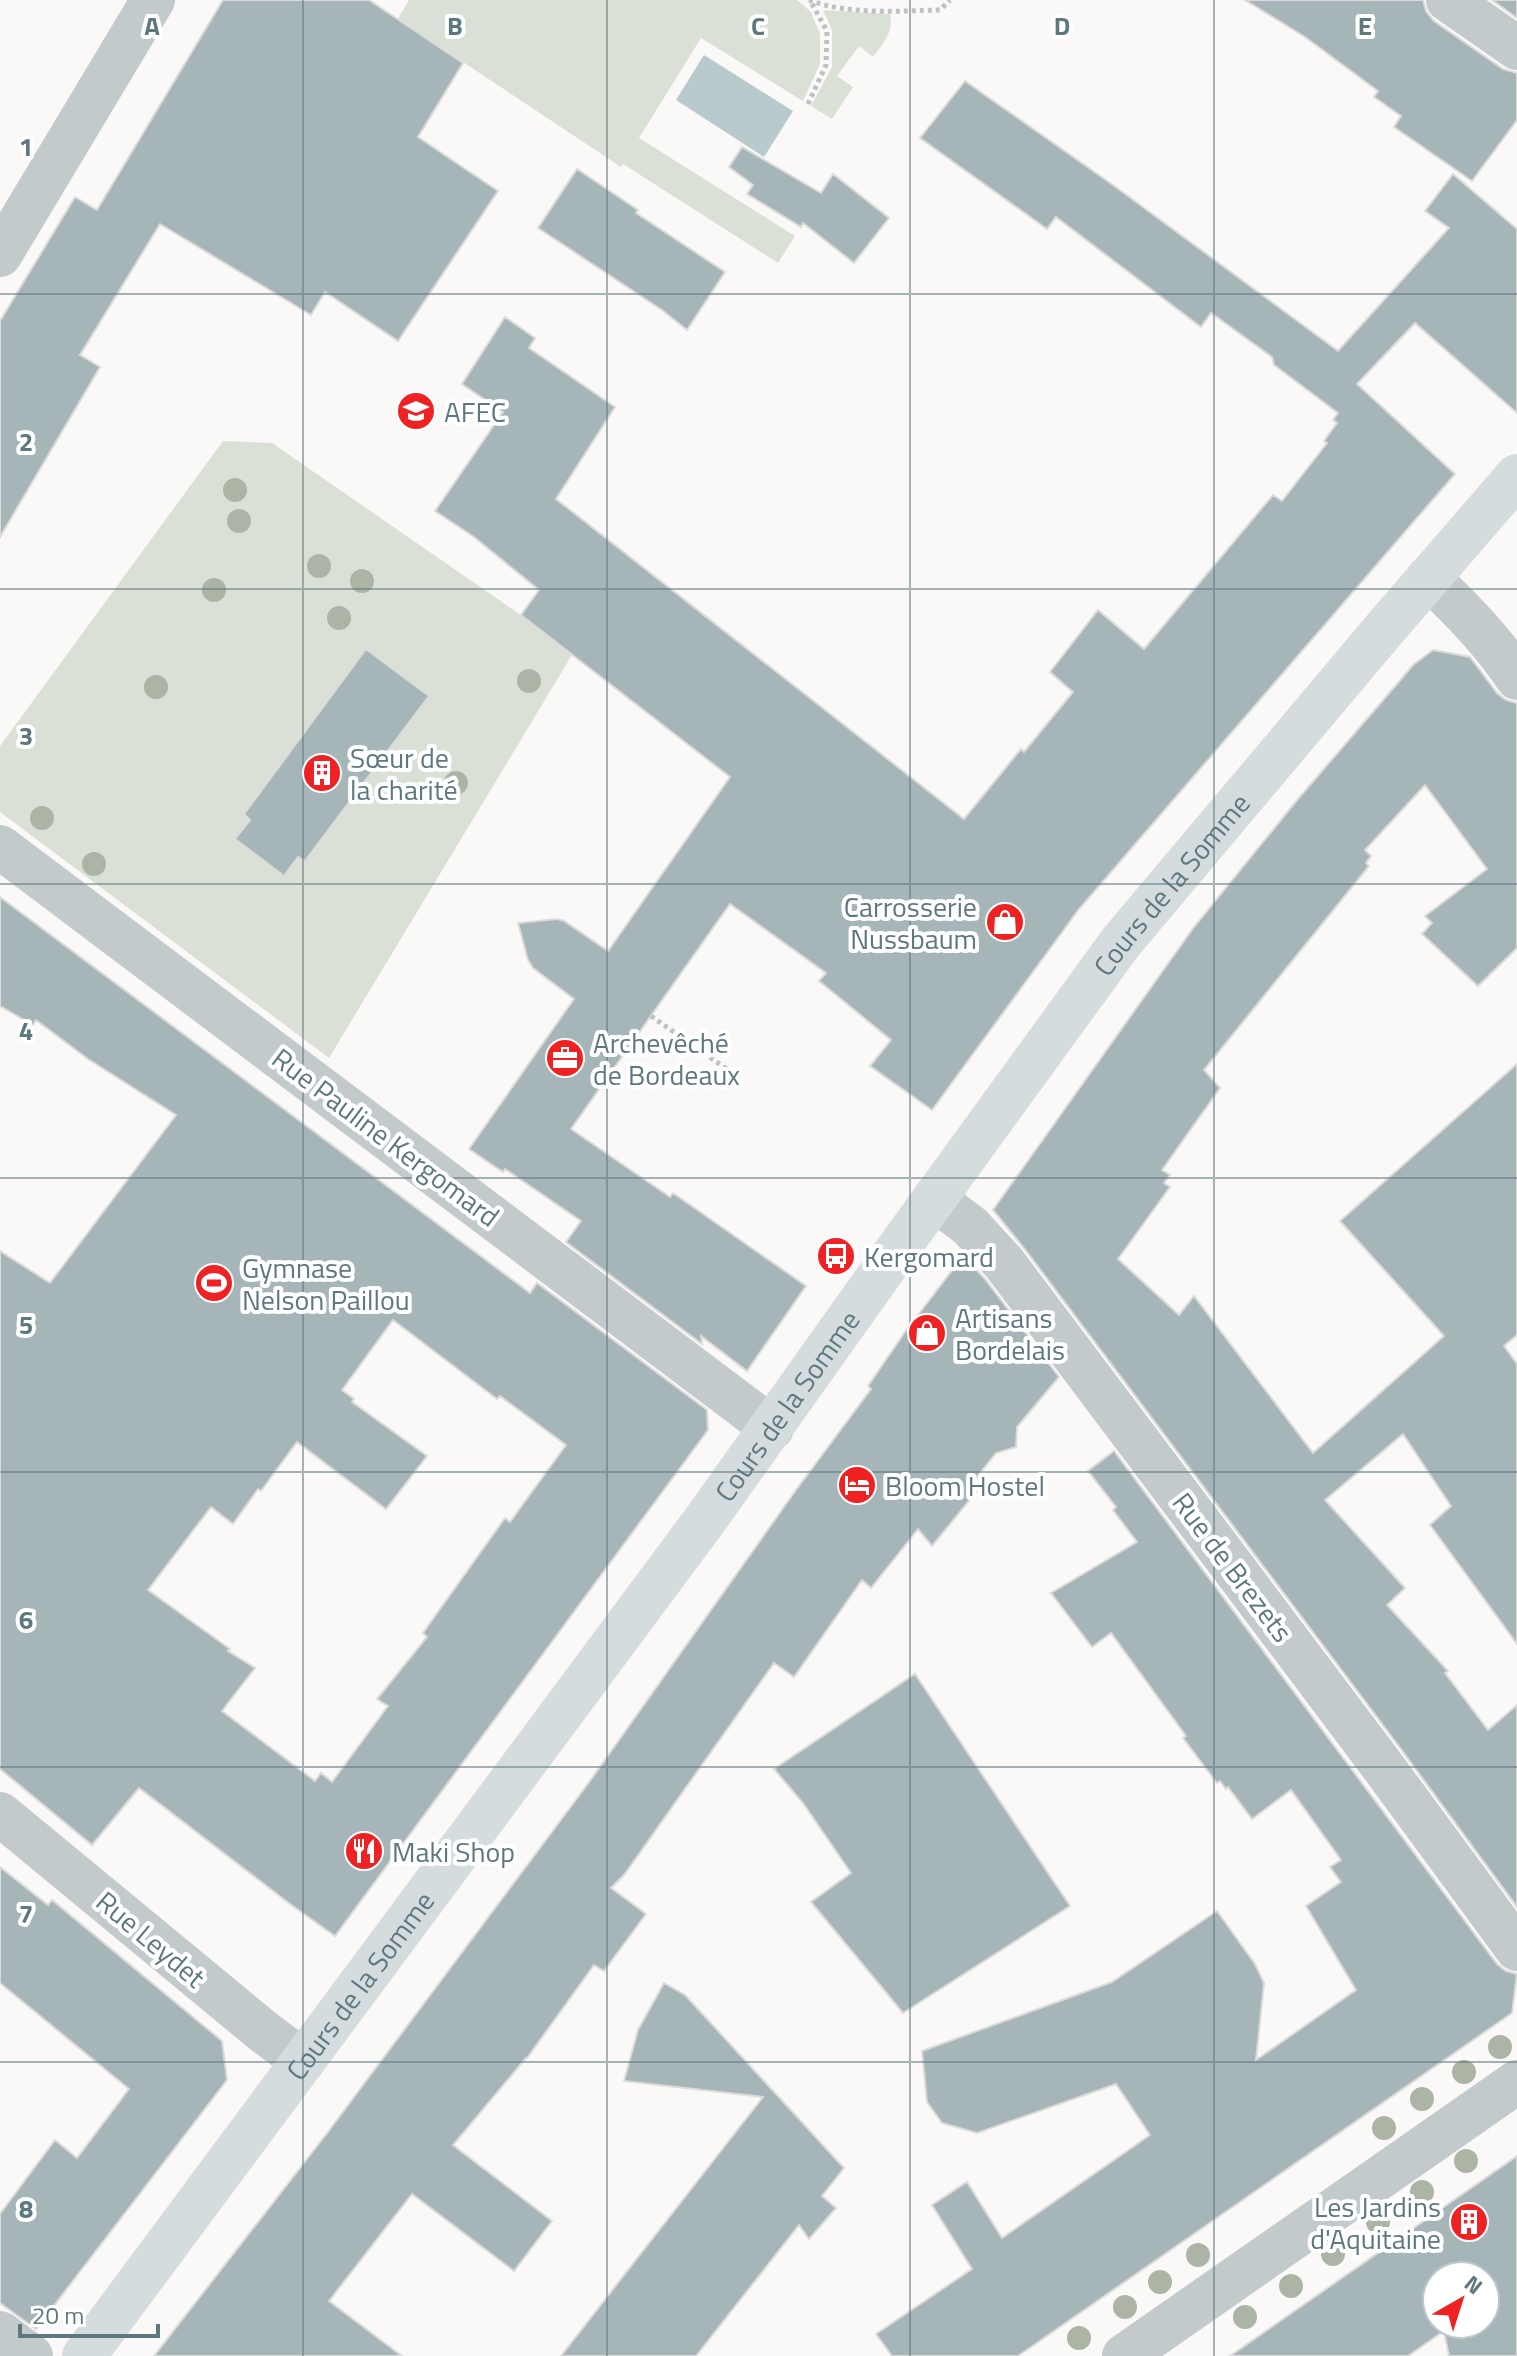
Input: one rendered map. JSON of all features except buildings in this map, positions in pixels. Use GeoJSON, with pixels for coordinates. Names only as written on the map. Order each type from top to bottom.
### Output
{"type":"FeatureCollection","features":[{"type":"Feature","properties":{"kind":"main road","name":"Cours de la Somme"},"geometry":{"type":"LineString","coordinates":[[84,2356],[772,1428],[1121,942],[1517,476]]}},
{"type":"Feature","properties":{"kind":"street"},"geometry":{"type":"LineString","coordinates":[[0,255],[153,0]]}},
{"type":"Feature","properties":{"kind":"street"},"geometry":{"type":"LineString","coordinates":[[1448,0],[1517,48]]}},
{"type":"Feature","properties":{"kind":"street"},"geometry":{"type":"LineString","coordinates":[[1428,578],[1456,603],[1501,654],[1517,678]]}},
{"type":"Feature","properties":{"kind":"street","name":"Rue Pauline Kergomard"},"geometry":{"type":"LineString","coordinates":[[0,847],[772,1428]]}},
{"type":"Feature","properties":{"kind":"street","name":"Rue de Brezets"},"geometry":{"type":"LineString","coordinates":[[934,1199],[970,1226],[1004,1263],[1517,1949]]}},
{"type":"Feature","properties":{"kind":"street","name":"Rue Leydet"},"geometry":{"type":"LineString","coordinates":[[0,1814],[252,2023],[303,2061]]}},
{"type":"Feature","properties":{"kind":"street"},"geometry":{"type":"LineString","coordinates":[[1124,2356],[1517,2082]]}},
{"type":"Feature","properties":{"kind":"street"},"geometry":{"type":"LineString","coordinates":[[0,2333],[31,2356]]}},
{"type":"Feature","properties":{"kind":"path"},"geometry":{"type":"LineString","coordinates":[[810,1],[895,11],[940,10],[950,0]]}},
{"type":"Feature","properties":{"kind":"path"},"geometry":{"type":"LineString","coordinates":[[808,104],[826,65],[827,31],[810,1]]}},
{"type":"Feature","properties":{"kind":"path"},"geometry":{"type":"LineString","coordinates":[[651,1016],[741,1079]]}},
{"type":"Feature","properties":{"kind":"shaded area"},"geometry":{"type":"Polygon","coordinates":[[[409,0],[797,0],[811,12],[820,34],[820,64],[803,101],[701,38],[639,138],[795,236],[778,263],[623,164],[621,167],[398,19],[409,0]]]}},
{"type":"Feature","properties":{"kind":"shaded area"},"geometry":{"type":"Polygon","coordinates":[[[823,10],[890,14],[891,20],[887,37],[873,57],[859,46],[837,76],[853,87],[832,119],[811,106],[832,67],[832,30],[823,10]]]}},
{"type":"Feature","properties":{"kind":"shaded area"},"geometry":{"type":"Polygon","coordinates":[[[704,55],[793,111],[764,157],[676,100],[704,55]]]}},
{"type":"Feature","properties":{"kind":"shaded area"},"geometry":{"type":"Polygon","coordinates":[[[223,441],[272,443],[521,615],[572,655],[329,1058],[0,812],[0,746],[223,441]]]}},
{"type":"Feature","properties":{"kind":"place","name":"AFEC"},"geometry":{"type":"Point","coordinates":[416,411]}},
{"type":"Feature","properties":{"kind":"place","name":"Sœur de la charité"},"geometry":{"type":"Point","coordinates":[322,773]}},
{"type":"Feature","properties":{"kind":"place","name":"Carrosserie Nussbaum"},"geometry":{"type":"Point","coordinates":[1005,922]}},
{"type":"Feature","properties":{"kind":"place","name":"Archevêché de Bordeaux"},"geometry":{"type":"Point","coordinates":[565,1058]}},
{"type":"Feature","properties":{"kind":"place","name":"Kergomard"},"geometry":{"type":"Point","coordinates":[836,1256]}},
{"type":"Feature","properties":{"kind":"place","name":"Gymnase Nelson Paillou"},"geometry":{"type":"Point","coordinates":[214,1283]}},
{"type":"Feature","properties":{"kind":"place","name":"Artisans Bordelais"},"geometry":{"type":"Point","coordinates":[927,1333]}},
{"type":"Feature","properties":{"kind":"place","name":"Bloom Hostel"},"geometry":{"type":"Point","coordinates":[857,1485]}},
{"type":"Feature","properties":{"kind":"place","name":"Maki Shop"},"geometry":{"type":"Point","coordinates":[364,1851]}},
{"type":"Feature","properties":{"kind":"place","name":"Les Jardins d'Aquitaine"},"geometry":{"type":"Point","coordinates":[1469,2222]}}]}
